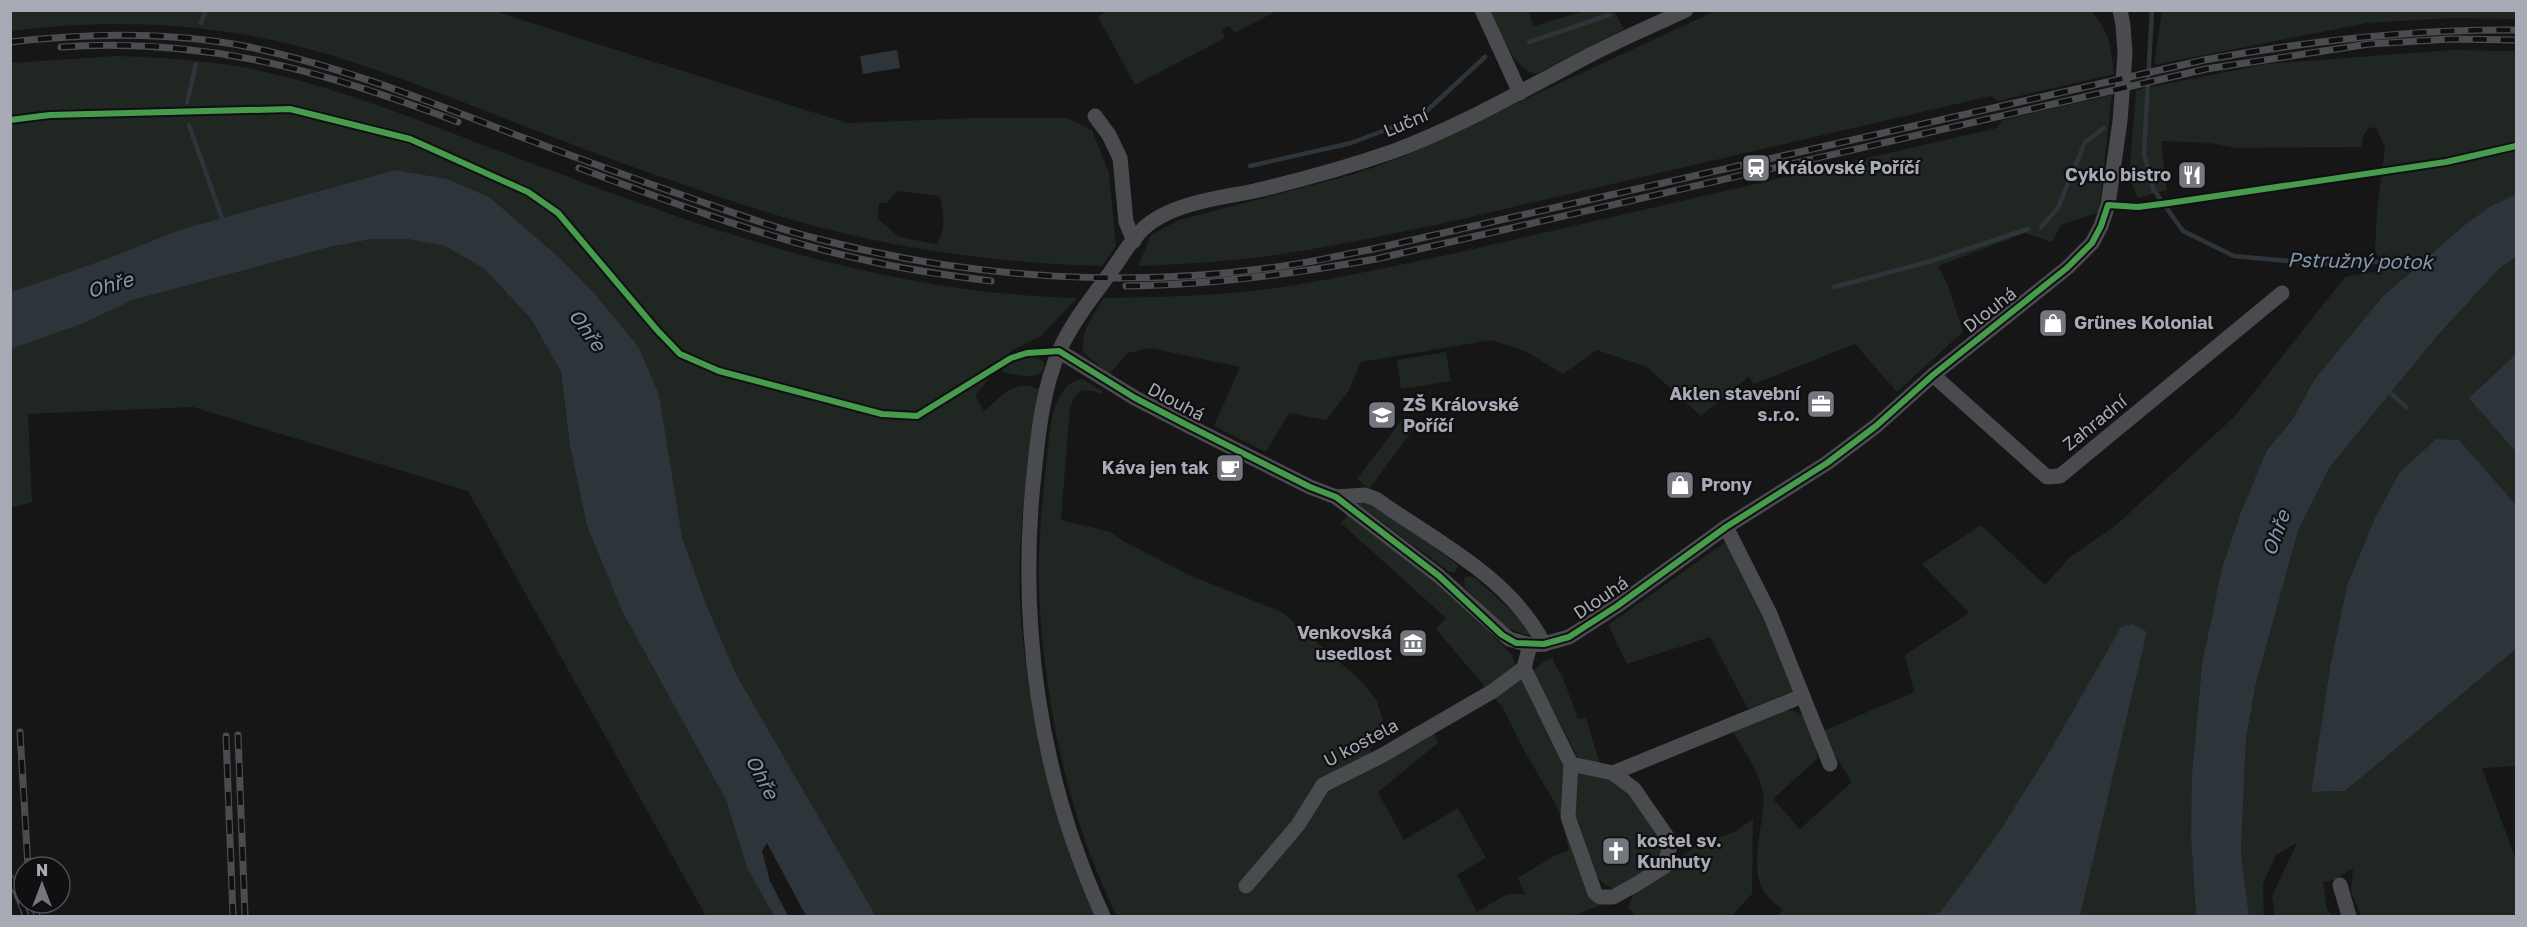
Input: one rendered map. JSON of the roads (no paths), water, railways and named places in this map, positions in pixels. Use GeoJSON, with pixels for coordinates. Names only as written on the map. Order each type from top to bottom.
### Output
{"type":"FeatureCollection","features":[{"type":"Feature","properties":{"kind":"street"},"geometry":{"type":"LineString","coordinates":[[1482,10],[1520,93]]}},
{"type":"Feature","properties":{"kind":"street","name":"Luční"},"geometry":{"type":"LineString","coordinates":[[1103,916],[1072,838],[1053,774],[1040,710],[1030,639],[1028,567],[1031,498],[1047,385],[1059,351],[1075,321],[1151,221],[1184,207],[1309,178],[1396,150],[1520,93],[1591,55],[1686,10]]}},
{"type":"Feature","properties":{"kind":"street","name":"Dlouhá"},"geometry":{"type":"LineString","coordinates":[[1059,351],[1135,398],[1310,487],[1336,497],[1439,576],[1502,635],[1516,643],[1537,645],[1569,637],[1617,606],[1726,527],[1827,463],[1876,426],[1933,375],[2067,268],[2092,243],[2108,205],[2120,121],[2125,54],[2120,10]]}},
{"type":"Feature","properties":{"kind":"street"},"geometry":{"type":"LineString","coordinates":[[1095,116],[1109,135],[1120,158],[1126,222],[1134,241]]}},
{"type":"Feature","properties":{"kind":"street","name":"Zahradní"},"geometry":{"type":"LineString","coordinates":[[1933,375],[2048,477],[2060,476],[2282,293]]}},
{"type":"Feature","properties":{"kind":"street","name":"Dlouhá"},"geometry":{"type":"LineString","coordinates":[[1336,497],[1365,495],[1376,499],[1444,543],[1507,592],[1535,627],[1537,645]]}},
{"type":"Feature","properties":{"kind":"street"},"geometry":{"type":"LineString","coordinates":[[1726,527],[1770,614],[1830,764]]}},
{"type":"Feature","properties":{"kind":"street"},"geometry":{"type":"LineString","coordinates":[[1537,645],[1524,668],[1571,764],[1568,817],[1595,893],[1604,898],[1613,897],[1664,867],[1669,849],[1668,838],[1634,789],[1613,773],[1571,764]]}},
{"type":"Feature","properties":{"kind":"street","name":"U kostela"},"geometry":{"type":"LineString","coordinates":[[1246,886],[1298,825],[1323,785],[1381,756],[1493,691],[1524,668]]}},
{"type":"Feature","properties":{"kind":"street"},"geometry":{"type":"LineString","coordinates":[[1613,773],[1802,696]]}},
{"type":"Feature","properties":{"kind":"street"},"geometry":{"type":"LineString","coordinates":[[2340,885],[2349,916]]}},
{"type":"Feature","properties":{"kind":"water"},"geometry":{"type":"Polygon","coordinates":[[[897,50],[900,68],[863,74],[860,56],[897,50]]]}},
{"type":"Feature","properties":{"kind":"water","name":"Ohře"},"geometry":{"type":"Polygon","coordinates":[[[395,170],[447,179],[489,197],[562,260],[595,294],[638,346],[659,395],[682,537],[705,601],[736,674],[876,916],[806,916],[767,843],[762,851],[770,881],[788,916],[774,916],[747,868],[726,800],[622,611],[587,526],[570,447],[561,372],[531,319],[485,269],[445,246],[408,239],[372,239],[330,247],[133,300],[84,323],[11,349],[11,292],[106,259],[182,229],[395,170]]]}},
{"type":"Feature","properties":{"kind":"water","name":"Ohře"},"geometry":{"type":"Polygon","coordinates":[[[2516,194],[2516,257],[2499,269],[2438,335],[2329,468],[2299,528],[2256,683],[2246,739],[2241,853],[2249,916],[2196,916],[2191,835],[2192,773],[2202,665],[2222,568],[2241,512],[2267,450],[2292,420],[2314,380],[2382,297],[2467,223],[2491,206],[2516,194]]]}},
{"type":"Feature","properties":{"kind":"water"},"geometry":{"type":"Polygon","coordinates":[[[2516,354],[2516,452],[2469,398],[2516,354]]]}},
{"type":"Feature","properties":{"kind":"water"},"geometry":{"type":"Polygon","coordinates":[[[2436,439],[2459,440],[2516,505],[2516,649],[2345,791],[2311,792],[2330,667],[2347,585],[2375,518],[2399,473],[2436,439]]]}},
{"type":"Feature","properties":{"kind":"water"},"geometry":{"type":"Polygon","coordinates":[[[2132,624],[2147,632],[2080,916],[1931,916],[1941,911],[1997,835],[2051,749],[2121,627],[2132,624]]]}},
{"type":"Feature","properties":{"kind":"waterway"},"geometry":{"type":"LineString","coordinates":[[201,23],[206,10]]}},
{"type":"Feature","properties":{"kind":"waterway","name":"Pstružný potok"},"geometry":{"type":"LineString","coordinates":[[2152,10],[2144,153],[2153,189],[2183,231],[2234,256],[2320,264],[2429,260]]}},
{"type":"Feature","properties":{"kind":"waterway"},"geometry":{"type":"LineString","coordinates":[[1529,42],[1609,15]]}},
{"type":"Feature","properties":{"kind":"waterway"},"geometry":{"type":"LineString","coordinates":[[1250,166],[1351,143],[1420,117],[1485,57]]}},
{"type":"Feature","properties":{"kind":"waterway"},"geometry":{"type":"LineString","coordinates":[[187,102],[196,64]]}},
{"type":"Feature","properties":{"kind":"waterway"},"geometry":{"type":"LineString","coordinates":[[189,125],[223,221]]}},
{"type":"Feature","properties":{"kind":"waterway"},"geometry":{"type":"LineString","coordinates":[[2041,227],[2058,208],[2085,142],[2104,128]]}},
{"type":"Feature","properties":{"kind":"waterway"},"geometry":{"type":"LineString","coordinates":[[1834,287],[1928,262],[2028,229]]}},
{"type":"Feature","properties":{"kind":"waterway"},"geometry":{"type":"LineString","coordinates":[[2386,389],[2406,407]]}},
{"type":"Feature","properties":{"kind":"railway"},"geometry":{"type":"LineString","coordinates":[[10,42],[130,35],[190,38],[249,47],[314,63],[378,83],[627,176],[747,218],[807,236],[937,264],[1055,276],[1114,278],[1173,277],[1232,272],[1290,265],[1373,249],[2204,60],[2282,47],[2399,34],[2516,30]]}},
{"type":"Feature","properties":{"kind":"railway"},"geometry":{"type":"LineString","coordinates":[[1126,286],[1252,278],[1376,259],[2206,69],[2369,44],[2451,39],[2516,40]]}},
{"type":"Feature","properties":{"kind":"railway"},"geometry":{"type":"LineString","coordinates":[[61,47],[114,45],[165,47],[264,62],[360,87],[458,122]]}},
{"type":"Feature","properties":{"kind":"railway"},"geometry":{"type":"LineString","coordinates":[[579,168],[688,208],[799,244],[903,268],[991,281]]}},
{"type":"Feature","properties":{"kind":"railway"},"geometry":{"type":"LineString","coordinates":[[20,732],[27,855]]}},
{"type":"Feature","properties":{"kind":"railway"},"geometry":{"type":"LineString","coordinates":[[238,735],[245,916]]}},
{"type":"Feature","properties":{"kind":"railway"},"geometry":{"type":"LineString","coordinates":[[226,736],[233,916]]}},
{"type":"Feature","properties":{"kind":"railway"},"geometry":{"type":"LineString","coordinates":[[10,877],[26,916]]}},
{"type":"Feature","properties":{"kind":"place","name":"Královské Poříčí"},"geometry":{"type":"Point","coordinates":[1756,168]}},
{"type":"Feature","properties":{"kind":"place","name":"Cyklo bistro"},"geometry":{"type":"Point","coordinates":[2192,175]}},
{"type":"Feature","properties":{"kind":"place","name":"Grünes Kolonial"},"geometry":{"type":"Point","coordinates":[2053,323]}},
{"type":"Feature","properties":{"kind":"place","name":"Aklen stavební s.r.o."},"geometry":{"type":"Point","coordinates":[1821,404]}},
{"type":"Feature","properties":{"kind":"place","name":"ZŠ Královské Poříčí"},"geometry":{"type":"Point","coordinates":[1382,415]}},
{"type":"Feature","properties":{"kind":"place","name":"Káva jen tak"},"geometry":{"type":"Point","coordinates":[1230,468]}},
{"type":"Feature","properties":{"kind":"place","name":"Prony"},"geometry":{"type":"Point","coordinates":[1680,485]}},
{"type":"Feature","properties":{"kind":"place","name":"Venkovská usedlost"},"geometry":{"type":"Point","coordinates":[1413,643]}},
{"type":"Feature","properties":{"kind":"place","name":"kostel sv. Kunhuty"},"geometry":{"type":"Point","coordinates":[1616,851]}}]}
